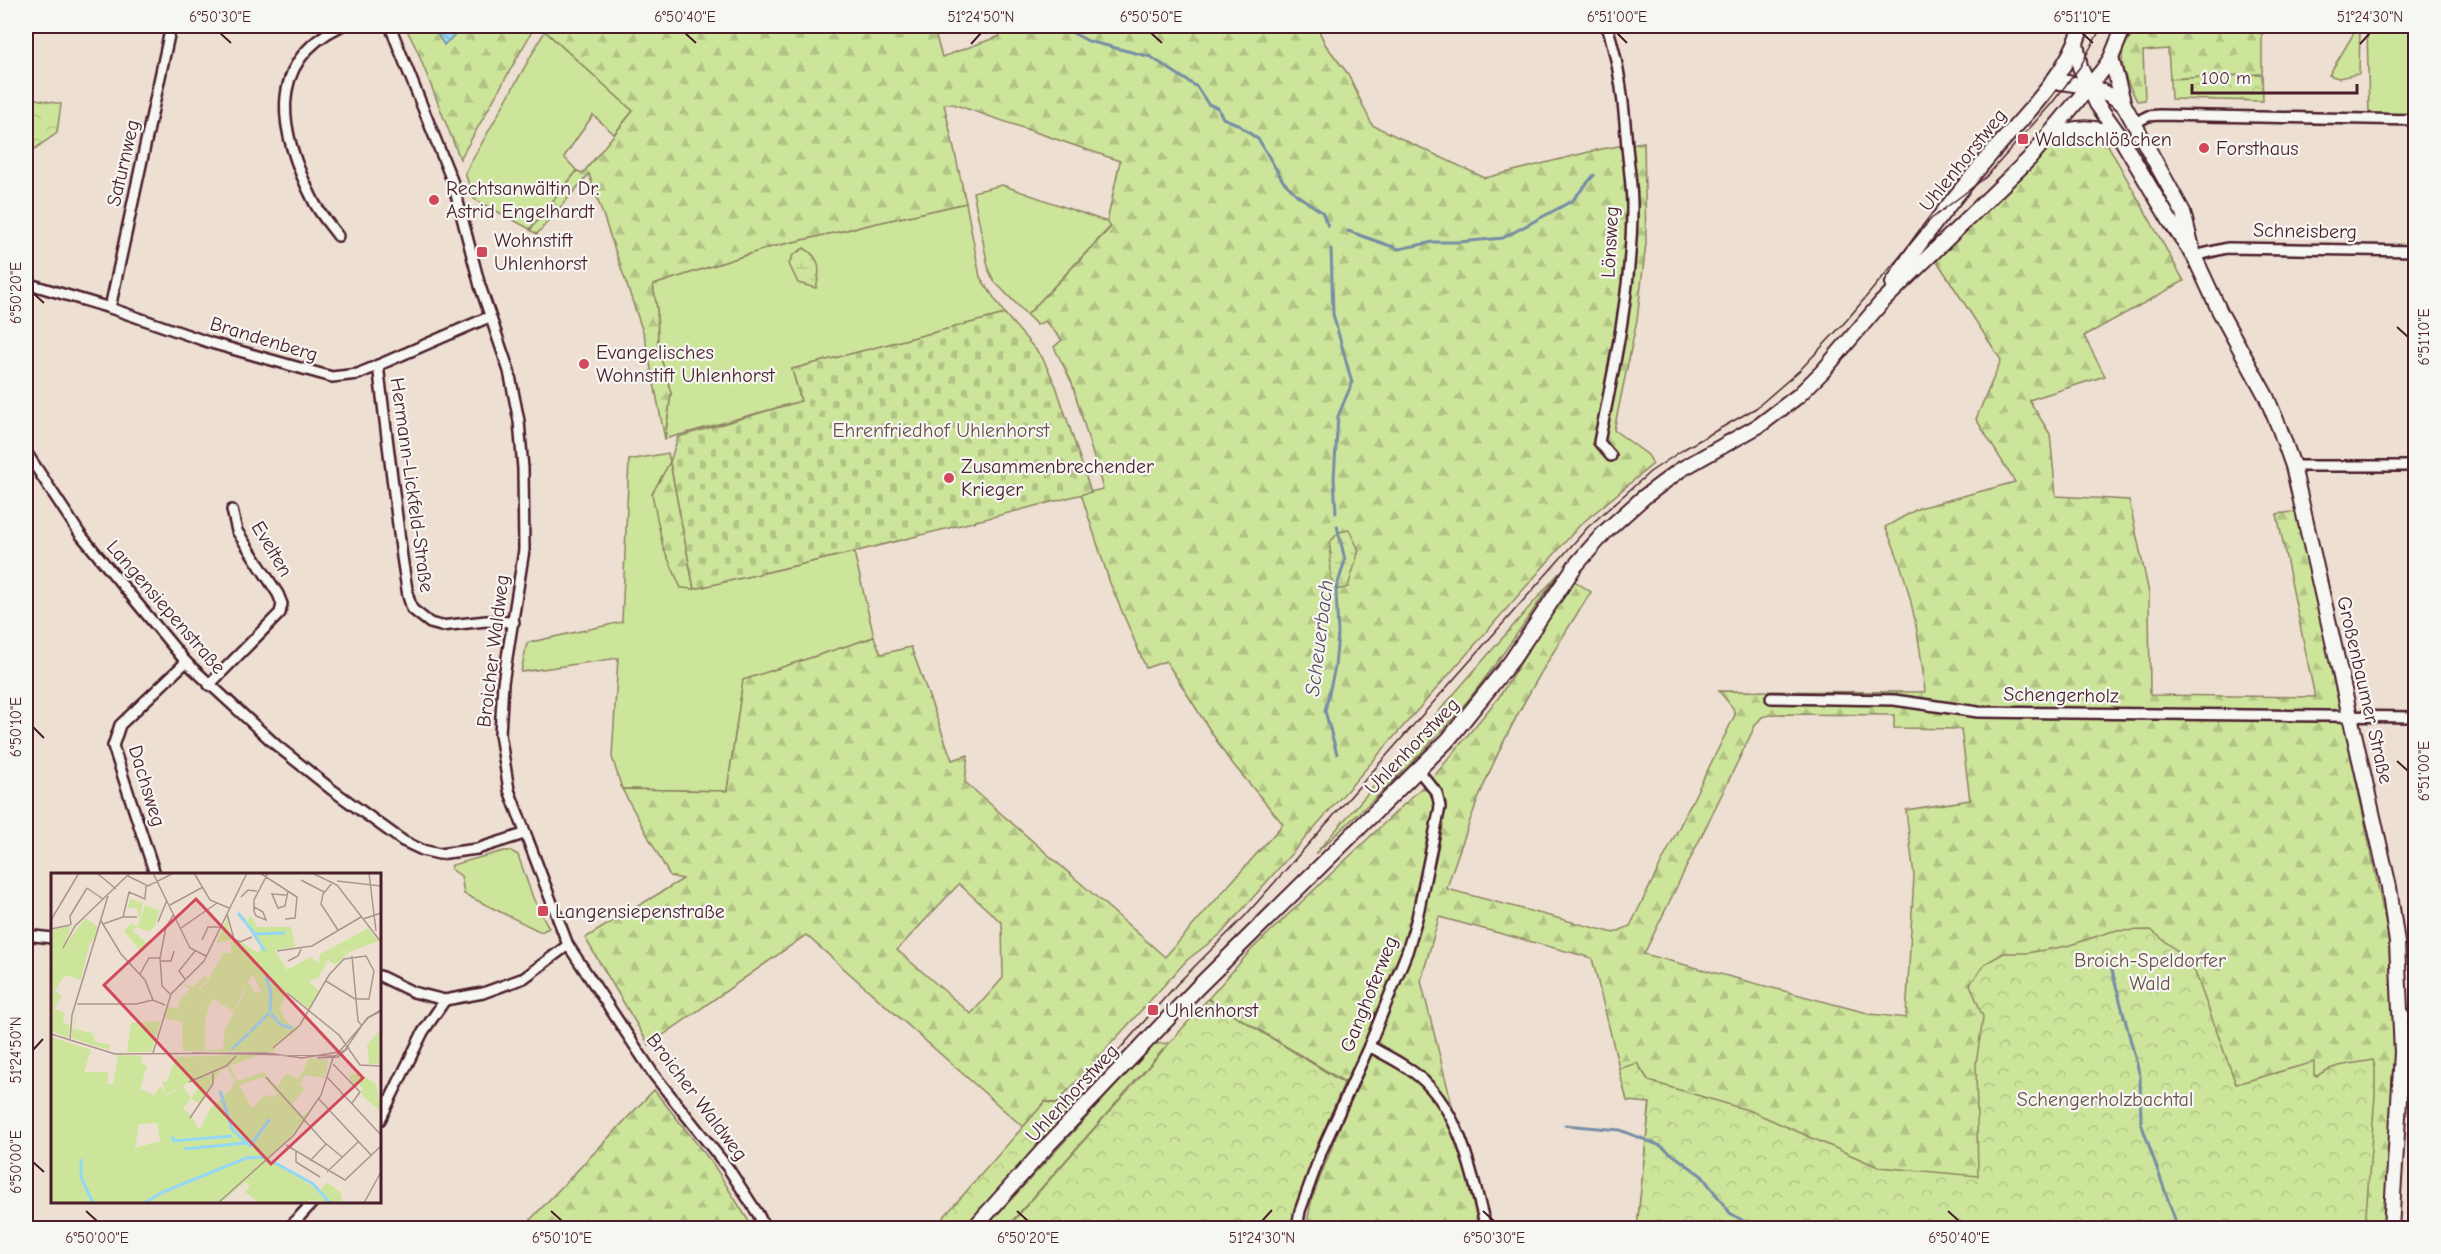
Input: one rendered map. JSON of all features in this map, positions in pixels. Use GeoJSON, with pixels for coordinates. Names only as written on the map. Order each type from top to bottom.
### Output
{"type":"FeatureCollection","features":[{"type":"Feature","properties":{"kind":"main road"},"geometry":{"type":"LineString","coordinates":[[2076,42],[2082,26]]}},
{"type":"Feature","properties":{"kind":"main road"},"geometry":{"type":"LineString","coordinates":[[2090,87],[2111,58],[2124,26]]}},
{"type":"Feature","properties":{"kind":"main road","name":"Uhlenhorstweg"},"geometry":{"type":"LineString","coordinates":[[1881,303],[1901,271],[1962,190],[2052,81],[2076,42]]}},
{"type":"Feature","properties":{"kind":"main road","name":"Großenbaumer Straße"},"geometry":{"type":"LineString","coordinates":[[2076,42],[2080,67],[2097,104],[2119,135],[2170,221],[2194,256],[2220,312],[2266,396],[2293,466],[2389,887],[2409,1016],[2402,1053],[2391,1228]]}},
{"type":"Feature","properties":{"kind":"main road","name":"Großenbaumer Straße"},"geometry":{"type":"LineString","coordinates":[[2111,58],[2124,105],[2183,212],[2194,256]]}},
{"type":"Feature","properties":{"kind":"main road","name":"Großenbaumer Straße"},"geometry":{"type":"LineString","coordinates":[[2052,81],[2090,87],[2114,96],[2124,105]]}},
{"type":"Feature","properties":{"kind":"main road","name":"Uhlenhorstweg"},"geometry":{"type":"LineString","coordinates":[[974,1228],[1048,1145],[1197,988],[1418,770],[1489,692],[1575,566],[1605,532],[1644,497],[1680,471],[1760,425],[1790,403],[1823,371],[1881,303],[2007,183],[2090,87]]}},
{"type":"Feature","properties":{"kind":"main road"},"geometry":{"type":"LineString","coordinates":[[2050,135],[2069,128],[2089,127],[2119,135]]}},
{"type":"Feature","properties":{"kind":"street","name":"Saturnweg"},"geometry":{"type":"LineString","coordinates":[[110,308],[171,26]]}},
{"type":"Feature","properties":{"kind":"street"},"geometry":{"type":"LineString","coordinates":[[338,236],[314,202],[287,136],[284,106],[292,77],[309,45],[341,26]]}},
{"type":"Feature","properties":{"kind":"street","name":"Broicher Waldweg"},"geometry":{"type":"LineString","coordinates":[[390,26],[453,183],[489,316],[501,345],[519,421],[523,469],[524,549],[503,684],[500,734],[509,790],[568,945],[654,1075],[728,1168],[765,1228]]}},
{"type":"Feature","properties":{"kind":"street","name":"Lönsweg"},"geometry":{"type":"LineString","coordinates":[[1607,26],[1617,56],[1624,99],[1632,205],[1629,264],[1615,368],[1599,442],[1611,456]]}},
{"type":"Feature","properties":{"kind":"street"},"geometry":{"type":"LineString","coordinates":[[2135,123],[2148,116],[2159,115],[2415,120]]}},
{"type":"Feature","properties":{"kind":"street","name":"Schneisberg"},"geometry":{"type":"LineString","coordinates":[[2194,256],[2227,248],[2415,251]]}},
{"type":"Feature","properties":{"kind":"street","name":"Brandenberg"},"geometry":{"type":"LineString","coordinates":[[26,283],[110,308],[211,343],[317,375],[332,377],[348,376],[378,366],[489,316]]}},
{"type":"Feature","properties":{"kind":"street","name":"Hermann-Lickfeld-Straße"},"geometry":{"type":"LineString","coordinates":[[378,366],[402,557],[412,609],[430,622],[441,626],[486,621],[514,622]]}},
{"type":"Feature","properties":{"kind":"street","name":"Langensiepenstraße"},"geometry":{"type":"LineString","coordinates":[[26,452],[80,534],[186,662],[209,685],[321,782],[403,841],[422,850],[446,854],[477,849],[524,834]]}},
{"type":"Feature","properties":{"kind":"street"},"geometry":{"type":"LineString","coordinates":[[2293,466],[2415,466]]}},
{"type":"Feature","properties":{"kind":"street","name":"Evelten"},"geometry":{"type":"LineString","coordinates":[[209,685],[280,613],[282,604],[278,594],[237,531],[232,510]]}},
{"type":"Feature","properties":{"kind":"street","name":"Dachsweg"},"geometry":{"type":"LineString","coordinates":[[156,873],[113,746],[120,725],[186,662]]}},
{"type":"Feature","properties":{"kind":"street","name":"Schengerholz"},"geometry":{"type":"LineString","coordinates":[[1771,698],[1894,700],[1978,712],[2415,717]]}},
{"type":"Feature","properties":{"kind":"street","name":"Ganghoferweg"},"geometry":{"type":"LineString","coordinates":[[1297,1228],[1300,1211],[1322,1150],[1397,978],[1417,918],[1440,807],[1437,793],[1418,770]]}},
{"type":"Feature","properties":{"kind":"street"},"geometry":{"type":"LineString","coordinates":[[26,935],[51,938]]}},
{"type":"Feature","properties":{"kind":"street"},"geometry":{"type":"LineString","coordinates":[[381,976],[413,992],[445,1000],[483,993],[524,978],[568,945]]}},
{"type":"Feature","properties":{"kind":"street"},"geometry":{"type":"LineString","coordinates":[[381,1118],[423,1032],[445,1000]]}},
{"type":"Feature","properties":{"kind":"street"},"geometry":{"type":"LineString","coordinates":[[1369,1046],[1400,1063],[1423,1081],[1443,1104],[1460,1134],[1486,1228]]}},
{"type":"Feature","properties":{"kind":"street"},"geometry":{"type":"LineString","coordinates":[[289,1228],[312,1203]]}},
{"type":"Feature","properties":{"kind":"green space"},"geometry":{"type":"Polygon","coordinates":[[[405,26],[535,26],[460,159],[417,50],[405,26]]]}},
{"type":"Feature","properties":{"kind":"green space"},"geometry":{"type":"Polygon","coordinates":[[[548,26],[933,26],[942,57],[1000,36],[997,26],[1317,26],[1325,44],[1348,74],[1372,125],[1485,178],[1601,149],[1644,142],[1646,243],[1637,320],[1614,430],[1648,455],[1653,464],[1580,525],[1221,934],[1187,960],[1057,1103],[1045,1102],[1023,1127],[806,935],[649,1045],[585,938],[683,879],[670,876],[622,789],[727,791],[743,680],[874,637],[881,654],[911,647],[952,760],[968,755],[965,782],[1165,957],[1283,824],[1227,757],[1166,661],[1146,668],[1110,583],[1081,494],[1103,489],[1072,383],[1054,347],[1062,340],[1045,321],[1037,325],[1027,315],[1111,227],[1107,222],[1120,161],[953,104],[944,104],[966,203],[771,247],[653,285],[657,309],[658,348],[671,393],[665,439],[645,338],[589,174],[537,234],[530,230],[577,171],[583,173],[633,111],[545,31],[548,26]],[[959,884],[897,950],[971,1014],[1003,978],[1002,923],[959,884]]]}},
{"type":"Feature","properties":{"kind":"green space"},"geometry":{"type":"Polygon","coordinates":[[[2136,26],[2248,26],[2248,32],[2262,33],[2262,74],[2170,79],[2168,49],[2143,51],[2145,100],[2137,101],[2122,64],[2124,48],[2136,26]]]}},
{"type":"Feature","properties":{"kind":"green space"},"geometry":{"type":"Polygon","coordinates":[[[2360,26],[2359,74],[2338,78],[2329,75],[2360,26]]]}},
{"type":"Feature","properties":{"kind":"green space"},"geometry":{"type":"Polygon","coordinates":[[[2367,26],[2415,26],[2415,115],[2369,115],[2367,26]]]}},
{"type":"Feature","properties":{"kind":"green space"},"geometry":{"type":"Polygon","coordinates":[[[545,31],[633,111],[614,134],[593,115],[564,157],[577,171],[530,229],[474,199],[465,173],[545,31]]]}},
{"type":"Feature","properties":{"kind":"green space"},"geometry":{"type":"Polygon","coordinates":[[[2262,74],[2263,101],[2171,99],[2170,79],[2262,74]]]}},
{"type":"Feature","properties":{"kind":"green space"},"geometry":{"type":"Polygon","coordinates":[[[26,97],[61,104],[57,133],[26,155],[26,97]]]}},
{"type":"Feature","properties":{"kind":"green space","name":"Broich-Speldorfer Wald"},"geometry":{"type":"Polygon","coordinates":[[[2087,133],[2104,138],[2184,281],[2084,336],[2105,376],[2029,400],[2050,434],[2056,496],[2129,500],[2149,593],[2150,695],[2315,697],[2277,514],[2300,511],[2389,939],[2396,1055],[2384,1228],[1637,1228],[1650,1101],[1627,1100],[1592,958],[1439,917],[1421,981],[1453,1109],[1444,1114],[1461,1154],[1481,1228],[1306,1228],[1312,1198],[1355,1088],[1208,999],[1252,949],[1436,774],[1499,697],[1573,580],[1591,592],[1536,682],[1503,743],[1475,808],[1447,889],[1614,933],[1630,926],[1735,715],[1733,708],[1719,691],[1925,692],[1920,650],[1907,587],[1894,546],[1885,527],[1919,508],[2015,482],[1976,419],[2001,360],[1935,258],[1984,208],[2013,185],[2053,142],[2070,134],[2087,133]],[[1775,714],[1762,717],[1756,724],[1644,954],[1871,1014],[1906,1018],[1914,876],[1906,810],[1970,800],[1961,729],[1894,728],[1894,715],[1775,714]]]}},
{"type":"Feature","properties":{"kind":"green space"},"geometry":{"type":"Polygon","coordinates":[[[1002,185],[1107,222],[1111,226],[1027,315],[994,281],[989,271],[973,192],[1002,185]]]}},
{"type":"Feature","properties":{"kind":"green space"},"geometry":{"type":"Polygon","coordinates":[[[966,203],[980,277],[1005,314],[792,369],[801,401],[665,439],[671,393],[658,348],[657,309],[653,285],[771,247],[966,203]]]}},
{"type":"Feature","properties":{"kind":"green space"},"geometry":{"type":"Polygon","coordinates":[[[804,248],[817,260],[819,276],[816,288],[798,283],[789,264],[793,255],[804,248]]]}},
{"type":"Feature","properties":{"kind":"green space","name":"Ehrenfriedhof Uhlenhorst"},"geometry":{"type":"Polygon","coordinates":[[[1005,314],[1042,357],[1056,386],[1091,492],[854,552],[694,589],[670,462],[678,437],[801,401],[792,369],[1005,314]]]}},
{"type":"Feature","properties":{"kind":"green space"},"geometry":{"type":"Polygon","coordinates":[[[668,453],[670,462],[652,494],[694,589],[854,552],[874,637],[743,680],[727,791],[622,789],[612,757],[618,658],[521,672],[527,643],[622,622],[629,460],[668,453]]]}},
{"type":"Feature","properties":{"kind":"green space"},"geometry":{"type":"Polygon","coordinates":[[[670,462],[694,589],[681,588],[663,547],[652,494],[670,462]]]}},
{"type":"Feature","properties":{"kind":"green space"},"geometry":{"type":"Polygon","coordinates":[[[1349,530],[1359,550],[1348,587],[1336,590],[1331,577],[1330,542],[1339,532],[1349,530]]]}},
{"type":"Feature","properties":{"kind":"green space"},"geometry":{"type":"Polygon","coordinates":[[[1559,573],[1491,670],[1447,725],[1399,775],[1315,854],[1559,573]]]}},
{"type":"Feature","properties":{"kind":"green space"},"geometry":{"type":"Polygon","coordinates":[[[511,851],[518,855],[533,898],[549,928],[541,932],[464,894],[461,876],[451,869],[452,865],[511,851]]]}},
{"type":"Feature","properties":{"kind":"green space","name":"Schengerholzbachtal"},"geometry":{"type":"Polygon","coordinates":[[[2151,930],[2181,954],[2195,972],[2236,1084],[2314,1062],[2314,1075],[2317,1076],[2337,1067],[2373,1060],[2375,1095],[2365,1228],[1637,1228],[1650,1103],[1627,1101],[1619,1069],[1637,1063],[1649,1081],[1751,1111],[1878,1167],[1978,1176],[1976,1064],[1983,1017],[1970,984],[1986,963],[2004,953],[2027,953],[2067,946],[2113,931],[2151,930]]]}},
{"type":"Feature","properties":{"kind":"green space"},"geometry":{"type":"Polygon","coordinates":[[[1208,999],[1344,1083],[1308,1173],[1292,1228],[1019,1228],[1015,1219],[1208,999]]]}},
{"type":"Feature","properties":{"kind":"green space"},"geometry":{"type":"Polygon","coordinates":[[[1169,1043],[1006,1228],[985,1228],[1154,1044],[1169,1043]]]}},
{"type":"Feature","properties":{"kind":"green space"},"geometry":{"type":"Polygon","coordinates":[[[654,1090],[713,1164],[753,1228],[525,1228],[532,1218],[654,1090]]]}},
{"type":"Feature","properties":{"kind":"green space"},"geometry":{"type":"Polygon","coordinates":[[[1089,1091],[964,1228],[934,1228],[1045,1102],[1067,1105],[1089,1091]]]}},
{"type":"Feature","properties":{"kind":"water"},"geometry":{"type":"Polygon","coordinates":[[[433,26],[464,26],[444,45],[433,26]]]}},
{"type":"Feature","properties":{"kind":"waterway"},"geometry":{"type":"LineString","coordinates":[[1060,26],[1088,41],[1151,57],[1197,87],[1208,104],[1218,108],[1223,118],[1237,124],[1259,140],[1283,181],[1297,195],[1322,212],[1328,226]]}},
{"type":"Feature","properties":{"kind":"waterway"},"geometry":{"type":"LineString","coordinates":[[1348,231],[1399,249],[1433,242],[1503,238],[1572,201],[1594,175]]}},
{"type":"Feature","properties":{"kind":"waterway","name":"Scheuerbach"},"geometry":{"type":"LineString","coordinates":[[1331,249],[1333,314],[1352,383],[1338,416],[1334,478],[1336,513]]}},
{"type":"Feature","properties":{"kind":"waterway","name":"Scheuerbach"},"geometry":{"type":"LineString","coordinates":[[1337,526],[1345,560],[1336,590],[1338,634],[1335,667],[1325,711],[1337,754]]}},
{"type":"Feature","properties":{"kind":"waterway"},"geometry":{"type":"LineString","coordinates":[[2109,959],[2140,1076],[2141,1123],[2178,1228]]}},
{"type":"Feature","properties":{"kind":"waterway"},"geometry":{"type":"LineString","coordinates":[[1565,1125],[1620,1130],[1661,1146],[1702,1176],[1730,1213],[1755,1228]]}},
{"type":"Feature","properties":{"kind":"tram line"},"geometry":{"type":"LineString","coordinates":[[1096,1076],[1177,984],[1245,916],[1588,527],[1650,472],[1684,449],[1756,408],[1800,370],[1846,321],[1931,219],[1986,177],[2052,103],[2080,67],[2102,26]]}},
{"type":"Feature","properties":{"kind":"place","name":"Waldschlößchen"},"geometry":{"type":"Point","coordinates":[2023,139]}},
{"type":"Feature","properties":{"kind":"place","name":"Forsthaus"},"geometry":{"type":"Point","coordinates":[2204,148]}},
{"type":"Feature","properties":{"kind":"place","name":"Rechtsanwältin Dr. Astrid Engelhardt"},"geometry":{"type":"Point","coordinates":[434,200]}},
{"type":"Feature","properties":{"kind":"place","name":"Wohnstift Uhlenhorst"},"geometry":{"type":"Point","coordinates":[482,252]}},
{"type":"Feature","properties":{"kind":"place","name":"Evangelisches Wohnstift Uhlenhorst"},"geometry":{"type":"Point","coordinates":[584,364]}},
{"type":"Feature","properties":{"kind":"place","name":"Zusammenbrechender Krieger"},"geometry":{"type":"Point","coordinates":[949,478]}},
{"type":"Feature","properties":{"kind":"place","name":"Langensiepenstraße"},"geometry":{"type":"Point","coordinates":[543,911]}},
{"type":"Feature","properties":{"kind":"place","name":"Uhlenhorst"},"geometry":{"type":"Point","coordinates":[1153,1010]}}]}
